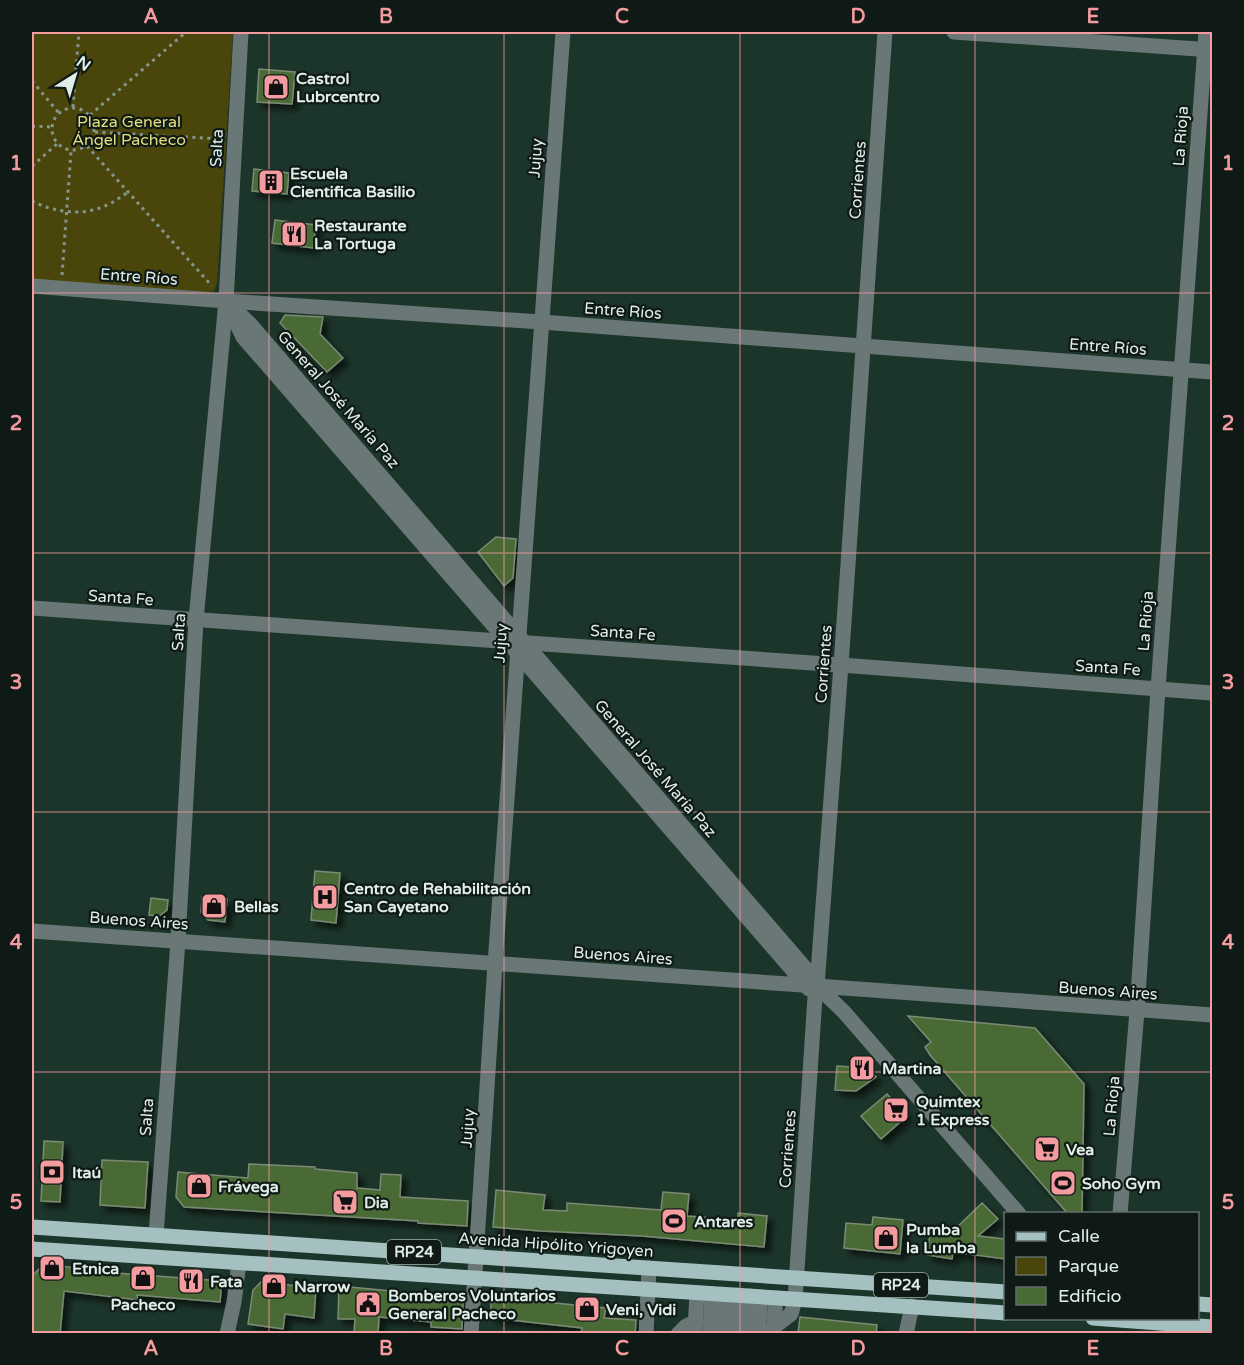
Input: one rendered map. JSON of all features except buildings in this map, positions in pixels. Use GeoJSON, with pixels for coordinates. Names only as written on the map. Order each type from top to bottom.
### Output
{"type":"FeatureCollection","features":[{"type":"Feature","properties":{"kind":"main road","name":"Avenida Hipólito Yrigoyen"},"geometry":{"type":"LineString","coordinates":[[32,1227],[1004,1292]]}},
{"type":"Feature","properties":{"kind":"main road","name":"RP24"},"geometry":{"type":"LineString","coordinates":[[32,1249],[1004,1313]]}},
{"type":"Feature","properties":{"kind":"main road"},"geometry":{"type":"LineString","coordinates":[[1123,1320],[1212,1326]]}},
{"type":"Feature","properties":{"kind":"street","name":"Salta"},"geometry":{"type":"LineString","coordinates":[[156,1235],[178,941],[196,620],[226,301],[241,32]]}},
{"type":"Feature","properties":{"kind":"street","name":"Jujuy"},"geometry":{"type":"LineString","coordinates":[[471,1334],[517,643],[562,32]]}},
{"type":"Feature","properties":{"kind":"street","name":"Corrientes"},"geometry":{"type":"LineString","coordinates":[[795,1300],[812,989],[842,665],[885,32]]}},
{"type":"Feature","properties":{"kind":"street"},"geometry":{"type":"LineString","coordinates":[[954,32],[1209,50]]}},
{"type":"Feature","properties":{"kind":"street","name":"La Rioja"},"geometry":{"type":"LineString","coordinates":[[1120,1212],[1137,1011],[1181,370],[1209,50],[1206,32]]}},
{"type":"Feature","properties":{"kind":"street","name":"Entre Ríos"},"geometry":{"type":"LineString","coordinates":[[32,286],[1212,372]]}},
{"type":"Feature","properties":{"kind":"street","name":"General José María Paz"},"geometry":{"type":"LineString","coordinates":[[226,301],[250,324],[517,643],[806,969],[812,989],[844,1013],[1017,1212]]}},
{"type":"Feature","properties":{"kind":"street","name":"Santa Fe"},"geometry":{"type":"LineString","coordinates":[[32,608],[1212,693]]}},
{"type":"Feature","properties":{"kind":"street","name":"Buenos Aires"},"geometry":{"type":"LineString","coordinates":[[32,931],[812,989],[1212,1016]]}},
{"type":"Feature","properties":{"kind":"street"},"geometry":{"type":"LineString","coordinates":[[227,1334],[239,1263]]}},
{"type":"Feature","properties":{"kind":"street"},"geometry":{"type":"LineString","coordinates":[[646,1334],[649,1268]]}},
{"type":"Feature","properties":{"kind":"street"},"geometry":{"type":"LineString","coordinates":[[737,1296],[774,1330],[791,1314],[795,1300]]}},
{"type":"Feature","properties":{"kind":"street"},"geometry":{"type":"LineString","coordinates":[[711,1329],[737,1296]]}},
{"type":"Feature","properties":{"kind":"street"},"geometry":{"type":"LineString","coordinates":[[711,1329],[737,1296]]}},
{"type":"Feature","properties":{"kind":"street"},"geometry":{"type":"LineString","coordinates":[[737,1296],[747,1334]]}},
{"type":"Feature","properties":{"kind":"street"},"geometry":{"type":"LineString","coordinates":[[737,1296],[758,1334]]}},
{"type":"Feature","properties":{"kind":"street"},"geometry":{"type":"LineString","coordinates":[[906,1334],[912,1306]]}},
{"type":"Feature","properties":{"kind":"street"},"geometry":{"type":"LineString","coordinates":[[678,1334],[686,1326],[711,1329]]}},
{"type":"Feature","properties":{"kind":"path"},"geometry":{"type":"LineString","coordinates":[[73,107],[80,32]]}},
{"type":"Feature","properties":{"kind":"path"},"geometry":{"type":"LineString","coordinates":[[90,115],[186,32]]}},
{"type":"Feature","properties":{"kind":"path"},"geometry":{"type":"LineString","coordinates":[[32,81],[59,113]]}},
{"type":"Feature","properties":{"kind":"path"},"geometry":{"type":"LineString","coordinates":[[73,107],[90,115],[94,122],[95,132],[93,140],[87,146],[71,151],[57,144],[52,134],[52,127],[59,113],[73,107]]}},
{"type":"Feature","properties":{"kind":"path"},"geometry":{"type":"LineString","coordinates":[[32,126],[52,127]]}},
{"type":"Feature","properties":{"kind":"path"},"geometry":{"type":"LineString","coordinates":[[95,132],[235,140]]}},
{"type":"Feature","properties":{"kind":"path"},"geometry":{"type":"LineString","coordinates":[[32,166],[57,144]]}},
{"type":"Feature","properties":{"kind":"path"},"geometry":{"type":"LineString","coordinates":[[87,146],[226,301]]}},
{"type":"Feature","properties":{"kind":"path"},"geometry":{"type":"LineString","coordinates":[[62,289],[71,151]]}},
{"type":"Feature","properties":{"kind":"path"},"geometry":{"type":"LineString","coordinates":[[32,201],[67,212],[82,212],[110,204],[128,192]]}},
{"type":"Feature","properties":{"kind":"green space","name":"Plaza General Ángel Pacheco"},"geometry":{"type":"Polygon","coordinates":[[[32,32],[233,32],[217,283],[214,291],[206,293],[32,279],[32,32]]]}},
{"type":"Feature","properties":{"kind":"place","name":"Castrol Lubrcentro"},"geometry":{"type":"Point","coordinates":[276,87]}},
{"type":"Feature","properties":{"kind":"place","name":"Escuela Cientifica Basilio"},"geometry":{"type":"Point","coordinates":[271,182]}},
{"type":"Feature","properties":{"kind":"place","name":"Restaurante La Tortuga"},"geometry":{"type":"Point","coordinates":[294,234]}},
{"type":"Feature","properties":{"kind":"place","name":"Centro de Rehabilitación San Cayetano"},"geometry":{"type":"Point","coordinates":[325,897]}},
{"type":"Feature","properties":{"kind":"place","name":"Bellas"},"geometry":{"type":"Point","coordinates":[214,906]}},
{"type":"Feature","properties":{"kind":"place","name":"Martina"},"geometry":{"type":"Point","coordinates":[862,1068]}},
{"type":"Feature","properties":{"kind":"place","name":"Quimtex 1 Express"},"geometry":{"type":"Point","coordinates":[896,1110]}},
{"type":"Feature","properties":{"kind":"place","name":"Vea"},"geometry":{"type":"Point","coordinates":[1047,1149]}},
{"type":"Feature","properties":{"kind":"place","name":"Itaú"},"geometry":{"type":"Point","coordinates":[52,1172]}},
{"type":"Feature","properties":{"kind":"place","name":"Soho Gym"},"geometry":{"type":"Point","coordinates":[1063,1183]}},
{"type":"Feature","properties":{"kind":"place","name":"Frávega"},"geometry":{"type":"Point","coordinates":[199,1186]}},
{"type":"Feature","properties":{"kind":"place","name":"Dia"},"geometry":{"type":"Point","coordinates":[345,1202]}},
{"type":"Feature","properties":{"kind":"place","name":"Antares"},"geometry":{"type":"Point","coordinates":[674,1221]}},
{"type":"Feature","properties":{"kind":"place","name":"Pumba la Lumba"},"geometry":{"type":"Point","coordinates":[886,1238]}},
{"type":"Feature","properties":{"kind":"place","name":"Etnica"},"geometry":{"type":"Point","coordinates":[52,1268]}},
{"type":"Feature","properties":{"kind":"place","name":"Pacheco"},"geometry":{"type":"Point","coordinates":[143,1278]}},
{"type":"Feature","properties":{"kind":"place","name":"Fata"},"geometry":{"type":"Point","coordinates":[191,1281]}},
{"type":"Feature","properties":{"kind":"place","name":"Narrow"},"geometry":{"type":"Point","coordinates":[274,1286]}},
{"type":"Feature","properties":{"kind":"place","name":"Bomberos Voluntarios General Pacheco"},"geometry":{"type":"Point","coordinates":[368,1304]}},
{"type":"Feature","properties":{"kind":"place","name":"Veni, Vidi"},"geometry":{"type":"Point","coordinates":[587,1309]}}]}
